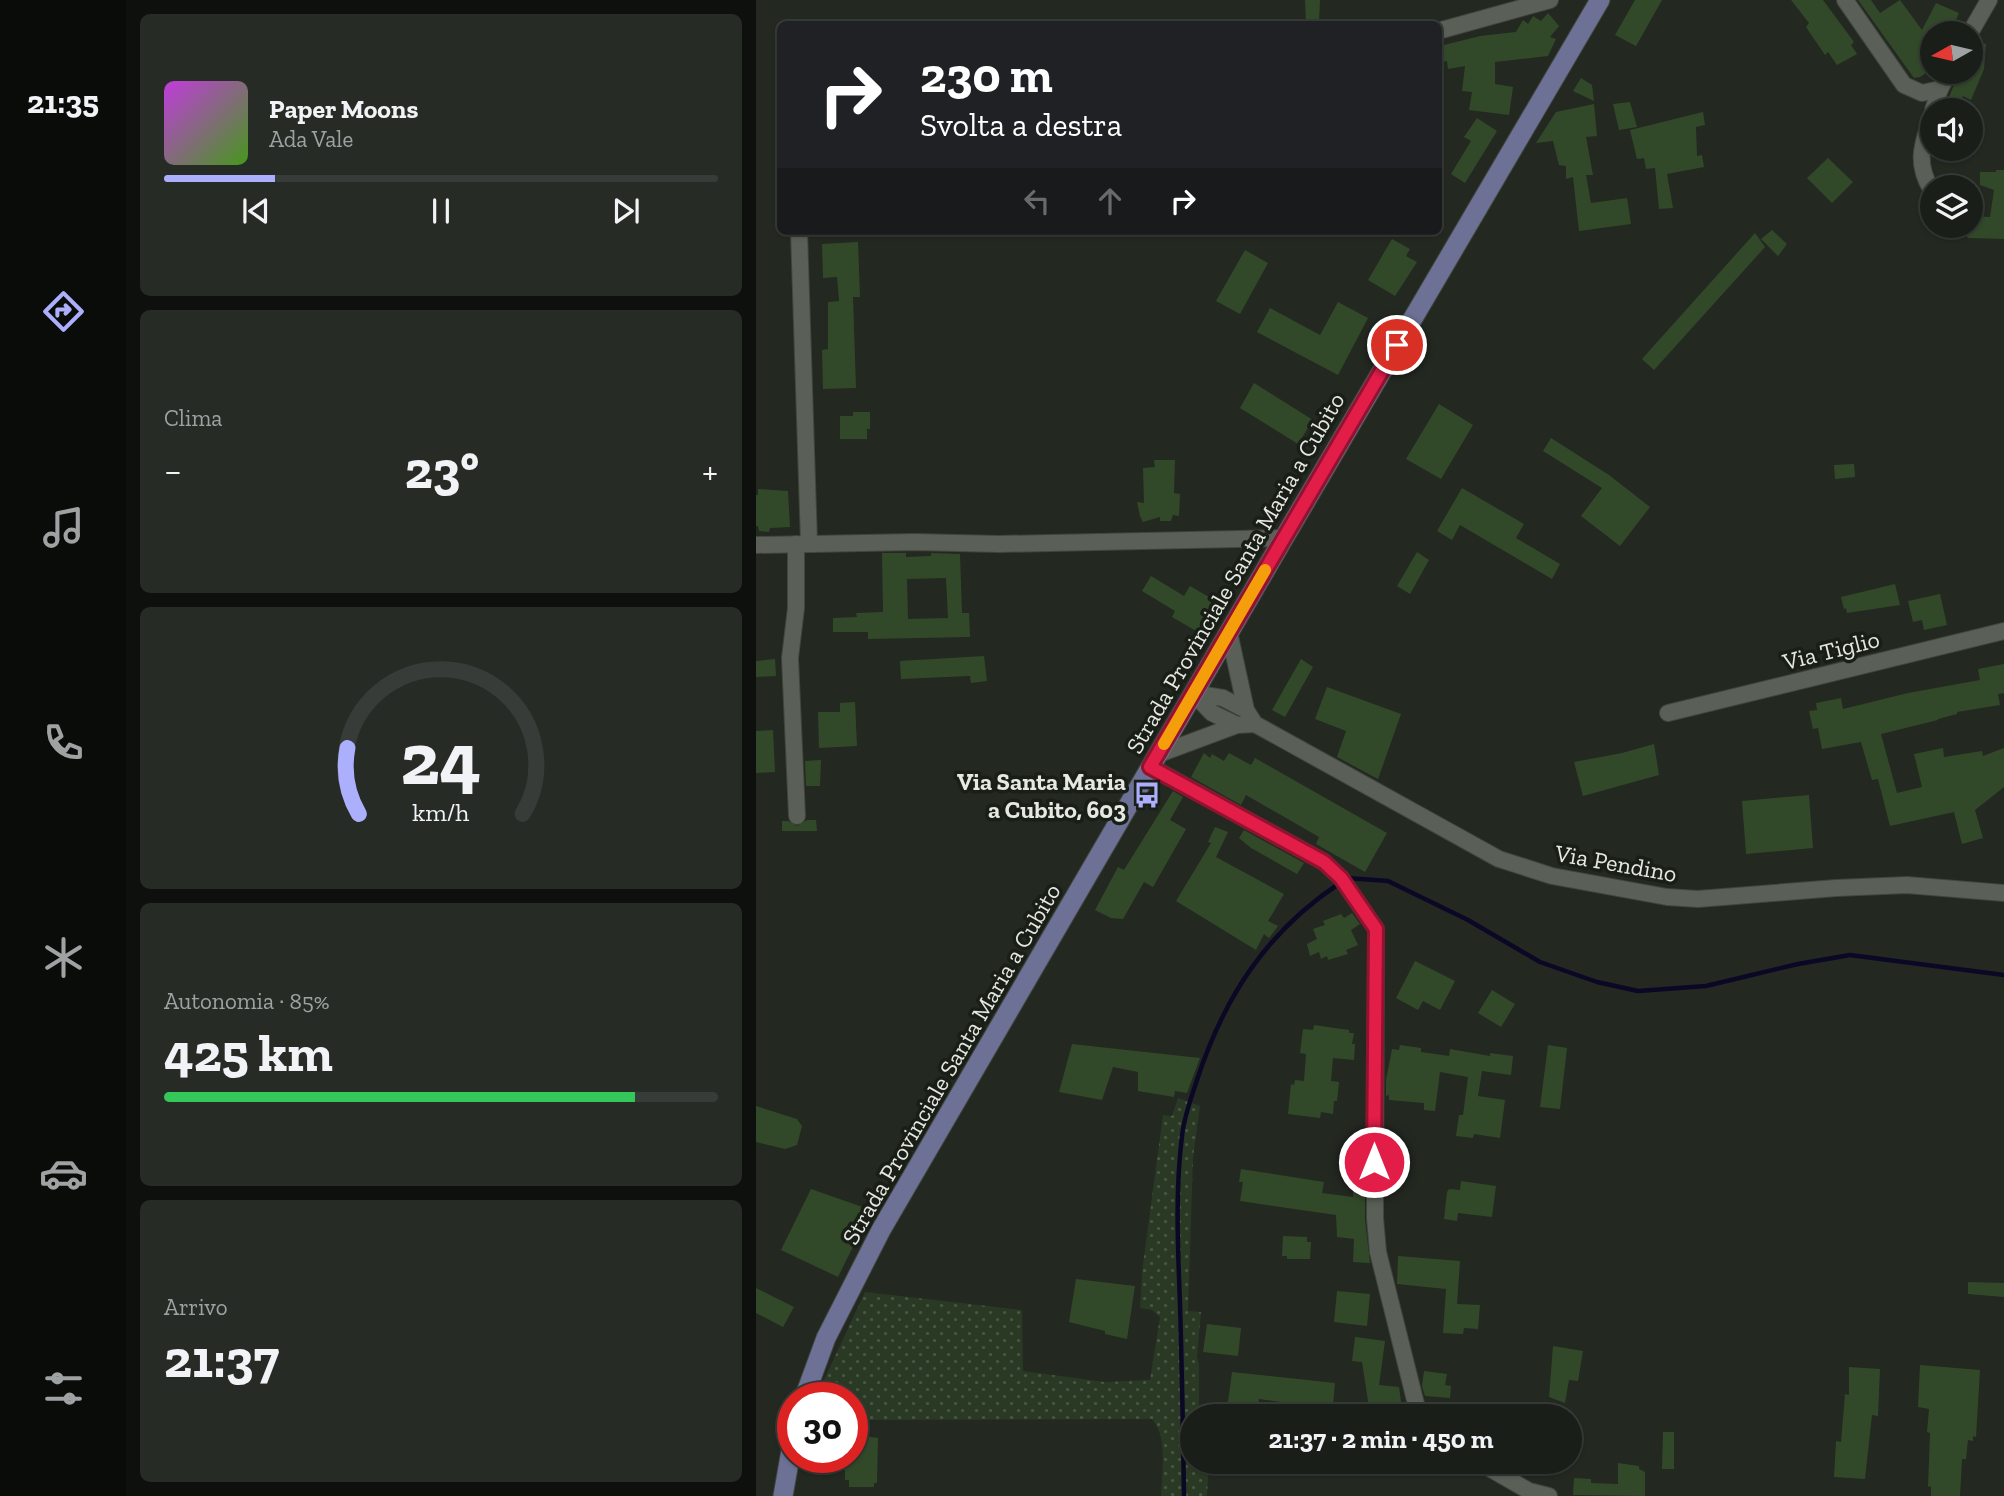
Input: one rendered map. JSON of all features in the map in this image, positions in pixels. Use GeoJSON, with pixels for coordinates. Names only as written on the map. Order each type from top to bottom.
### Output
{"type":"FeatureCollection","features":[{"type":"Feature","properties":{"kind":"main road","name":"Strada Provinciale Santa Maria a Cubito"},"geometry":{"type":"LineString","coordinates":[[810,1382],[826,1338],[881,1230],[1283,538],[1601,0]]}},
{"type":"Feature","properties":{"kind":"main road"},"geometry":{"type":"LineString","coordinates":[[783,1496],[787,1473]]}},
{"type":"Feature","properties":{"kind":"street"},"geometry":{"type":"LineString","coordinates":[[1442,30],[1550,0]]}},
{"type":"Feature","properties":{"kind":"street"},"geometry":{"type":"LineString","coordinates":[[1845,0],[1904,85],[1922,93],[1940,89]]}},
{"type":"Feature","properties":{"kind":"street"},"geometry":{"type":"LineString","coordinates":[[1977,21],[1989,0]]}},
{"type":"Feature","properties":{"kind":"street"},"geometry":{"type":"LineString","coordinates":[[1937,98],[1943,84]]}},
{"type":"Feature","properties":{"kind":"street"},"geometry":{"type":"LineString","coordinates":[[797,816],[790,667],[802,544],[799,235]]}},
{"type":"Feature","properties":{"kind":"street"},"geometry":{"type":"LineString","coordinates":[[756,545],[999,544],[1283,538]]}},
{"type":"Feature","properties":{"kind":"street","name":"Via Tiglio"},"geometry":{"type":"LineString","coordinates":[[1668,713],[2004,631]]}},
{"type":"Feature","properties":{"kind":"street"},"geometry":{"type":"LineString","coordinates":[[1155,760],[1251,717],[1229,632]]}},
{"type":"Feature","properties":{"kind":"street"},"geometry":{"type":"LineString","coordinates":[[1194,694],[1212,713],[1237,725]]}},
{"type":"Feature","properties":{"kind":"street","name":"Via Pendino"},"geometry":{"type":"LineString","coordinates":[[1194,694],[1223,698],[1251,717],[1499,859],[1552,876],[1698,900],[1907,885],[2004,893]]}},
{"type":"Feature","properties":{"kind":"street"},"geometry":{"type":"LineString","coordinates":[[1155,760],[1324,862],[1344,883],[1376,929],[1376,1229],[1378,1252],[1416,1404]]}},
{"type":"Feature","properties":{"kind":"street"},"geometry":{"type":"LineString","coordinates":[[1500,1474],[1529,1491],[1549,1496]]}},
{"type":"Feature","properties":{"kind":"green space"},"geometry":{"type":"Polygon","coordinates":[[[1178,1098],[1200,1106],[1193,1158],[1188,1311],[1201,1312],[1197,1357],[1199,1404],[1180,1404],[1180,1474],[1208,1474],[1207,1496],[1161,1496],[1162,1445],[1152,1419],[868,1420],[868,1382],[823,1382],[865,1292],[1022,1310],[1023,1371],[1105,1382],[1150,1380],[1160,1317],[1152,1310],[1140,1308],[1142,1272],[1163,1115],[1172,1116],[1178,1098]]]}},
{"type":"Feature","properties":{"kind":"building"},"geometry":{"type":"Polygon","coordinates":[[[1305,0],[1320,0],[1319,21],[1306,21],[1305,0]]]}},
{"type":"Feature","properties":{"kind":"building"},"geometry":{"type":"Polygon","coordinates":[[[1635,0],[1662,0],[1636,46],[1615,35],[1635,0]]]}},
{"type":"Feature","properties":{"kind":"building"},"geometry":{"type":"Polygon","coordinates":[[[1791,0],[1823,0],[1854,42],[1851,45],[1857,54],[1837,65],[1828,52],[1825,55],[1806,27],[1809,23],[1791,0]]]}},
{"type":"Feature","properties":{"kind":"building"},"geometry":{"type":"Polygon","coordinates":[[[1858,0],[1871,0],[1880,13],[1900,0],[1920,27],[1920,77],[1914,78],[1858,0]]]}},
{"type":"Feature","properties":{"kind":"building"},"geometry":{"type":"Polygon","coordinates":[[[1936,3],[1959,13],[1955,21],[1927,21],[1936,3]]]}},
{"type":"Feature","properties":{"kind":"building"},"geometry":{"type":"Polygon","coordinates":[[[1548,13],[1559,26],[1550,37],[1556,39],[1548,56],[1495,62],[1495,84],[1513,87],[1509,115],[1469,110],[1472,92],[1462,91],[1465,66],[1448,69],[1447,61],[1442,62],[1442,46],[1480,36],[1516,32],[1523,20],[1528,24],[1533,16],[1541,21],[1548,13]]]}},
{"type":"Feature","properties":{"kind":"building"},"geometry":{"type":"Polygon","coordinates":[[[1983,43],[1986,44],[1983,71],[1983,43]]]}},
{"type":"Feature","properties":{"kind":"building"},"geometry":{"type":"Polygon","coordinates":[[[1581,78],[1592,85],[1594,101],[1573,91],[1581,78]]]}},
{"type":"Feature","properties":{"kind":"building"},"geometry":{"type":"Polygon","coordinates":[[[1954,84],[1978,84],[1972,98],[1949,98],[1954,84]]]}},
{"type":"Feature","properties":{"kind":"building"},"geometry":{"type":"Polygon","coordinates":[[[1630,102],[1637,127],[1619,130],[1613,104],[1630,102]]]}},
{"type":"Feature","properties":{"kind":"building"},"geometry":{"type":"Polygon","coordinates":[[[1594,104],[1597,136],[1586,137],[1593,175],[1586,175],[1591,203],[1627,198],[1631,224],[1579,231],[1573,177],[1566,179],[1566,166],[1559,165],[1553,141],[1536,143],[1556,112],[1594,104]]]}},
{"type":"Feature","properties":{"kind":"building"},"geometry":{"type":"Polygon","coordinates":[[[1703,112],[1705,125],[1696,127],[1697,156],[1702,155],[1704,167],[1667,174],[1673,208],[1659,209],[1655,168],[1646,169],[1644,158],[1637,159],[1630,130],[1703,112]]]}},
{"type":"Feature","properties":{"kind":"building"},"geometry":{"type":"Polygon","coordinates":[[[1477,118],[1497,131],[1465,183],[1451,174],[1471,141],[1464,137],[1477,118]]]}},
{"type":"Feature","properties":{"kind":"building"},"geometry":{"type":"Polygon","coordinates":[[[1828,158],[1853,182],[1832,203],[1807,178],[1828,158]]]}},
{"type":"Feature","properties":{"kind":"building"},"geometry":{"type":"Polygon","coordinates":[[[2004,170],[2004,239],[1968,238],[1983,238],[1983,217],[1990,217],[1994,190],[1983,186],[1983,175],[1980,175],[1980,172],[2004,170]]]}},
{"type":"Feature","properties":{"kind":"building"},"geometry":{"type":"Polygon","coordinates":[[[1772,230],[1787,244],[1778,256],[1761,239],[1772,230]]]}},
{"type":"Feature","properties":{"kind":"building"},"geometry":{"type":"Polygon","coordinates":[[[1755,233],[1765,247],[1654,370],[1642,359],[1755,233]]]}},
{"type":"Feature","properties":{"kind":"building"},"geometry":{"type":"Polygon","coordinates":[[[1392,239],[1410,249],[1406,256],[1417,262],[1395,296],[1368,280],[1392,239]]]}},
{"type":"Feature","properties":{"kind":"building"},"geometry":{"type":"Polygon","coordinates":[[[858,242],[860,297],[853,297],[856,388],[823,389],[822,350],[828,349],[828,302],[839,301],[837,277],[823,278],[822,244],[858,242]]]}},
{"type":"Feature","properties":{"kind":"building"},"geometry":{"type":"Polygon","coordinates":[[[1245,250],[1268,263],[1240,314],[1216,301],[1245,250]]]}},
{"type":"Feature","properties":{"kind":"building"},"geometry":{"type":"Polygon","coordinates":[[[1338,302],[1368,318],[1338,375],[1257,332],[1270,308],[1320,335],[1338,302]]]}},
{"type":"Feature","properties":{"kind":"building"},"geometry":{"type":"Polygon","coordinates":[[[1254,383],[1313,420],[1298,444],[1240,408],[1254,383]]]}},
{"type":"Feature","properties":{"kind":"building"},"geometry":{"type":"Polygon","coordinates":[[[1439,404],[1473,425],[1441,479],[1406,459],[1439,404]]]}},
{"type":"Feature","properties":{"kind":"building"},"geometry":{"type":"Polygon","coordinates":[[[853,412],[870,412],[867,439],[840,439],[840,416],[853,416],[853,412]]]}},
{"type":"Feature","properties":{"kind":"building"},"geometry":{"type":"Polygon","coordinates":[[[1551,438],[1609,475],[1650,507],[1620,546],[1581,516],[1602,488],[1543,451],[1551,438]]]}},
{"type":"Feature","properties":{"kind":"building"},"geometry":{"type":"Polygon","coordinates":[[[1154,460],[1175,460],[1174,493],[1180,494],[1179,516],[1173,515],[1171,521],[1160,521],[1160,517],[1143,522],[1140,516],[1137,502],[1144,503],[1143,468],[1155,467],[1154,460]]]}},
{"type":"Feature","properties":{"kind":"building"},"geometry":{"type":"Polygon","coordinates":[[[1854,464],[1855,477],[1835,479],[1834,465],[1854,464]]]}},
{"type":"Feature","properties":{"kind":"building"},"geometry":{"type":"Polygon","coordinates":[[[1462,488],[1524,524],[1516,538],[1560,564],[1552,579],[1460,525],[1452,540],[1437,531],[1462,488]]]}},
{"type":"Feature","properties":{"kind":"building"},"geometry":{"type":"Polygon","coordinates":[[[758,489],[788,491],[790,527],[770,528],[769,532],[759,531],[756,526],[758,489]]]}},
{"type":"Feature","properties":{"kind":"building"},"geometry":{"type":"Polygon","coordinates":[[[1417,552],[1429,560],[1410,594],[1397,586],[1417,552]]]}},
{"type":"Feature","properties":{"kind":"building"},"geometry":{"type":"Polygon","coordinates":[[[882,553],[906,553],[906,557],[931,556],[931,553],[960,554],[962,613],[969,613],[970,637],[868,639],[868,632],[833,632],[833,618],[857,617],[856,613],[883,612],[882,553]],[[946,578],[907,579],[908,619],[948,618],[946,578]]]}},
{"type":"Feature","properties":{"kind":"building"},"geometry":{"type":"Polygon","coordinates":[[[1151,576],[1184,596],[1190,586],[1221,604],[1203,635],[1172,617],[1175,611],[1142,591],[1151,576]]]}},
{"type":"Feature","properties":{"kind":"building"},"geometry":{"type":"Polygon","coordinates":[[[1895,584],[1900,605],[1847,613],[1846,608],[1844,609],[1841,597],[1895,584]]]}},
{"type":"Feature","properties":{"kind":"building"},"geometry":{"type":"Polygon","coordinates":[[[1940,594],[1947,625],[1924,630],[1922,620],[1913,622],[1908,601],[1940,594]]]}},
{"type":"Feature","properties":{"kind":"building"},"geometry":{"type":"Polygon","coordinates":[[[984,656],[987,681],[971,683],[970,676],[901,679],[900,661],[984,656]]]}},
{"type":"Feature","properties":{"kind":"building"},"geometry":{"type":"Polygon","coordinates":[[[775,659],[776,676],[756,677],[756,661],[775,659]]]}},
{"type":"Feature","properties":{"kind":"building"},"geometry":{"type":"Polygon","coordinates":[[[1301,659],[1313,667],[1285,717],[1272,710],[1301,659]]]}},
{"type":"Feature","properties":{"kind":"building"},"geometry":{"type":"Polygon","coordinates":[[[2004,664],[2004,693],[1998,694],[2000,705],[1957,712],[1938,720],[1881,734],[1897,793],[1922,787],[1914,754],[1943,748],[1944,757],[1982,751],[1983,756],[2004,748],[2004,787],[1975,810],[1983,838],[1962,844],[1954,812],[1890,826],[1878,779],[1872,780],[1861,742],[1822,749],[1818,728],[1813,729],[1809,711],[1817,710],[1816,703],[1841,698],[1843,709],[1908,693],[1980,680],[1978,669],[2004,664]]]}},
{"type":"Feature","properties":{"kind":"building"},"geometry":{"type":"Polygon","coordinates":[[[1327,687],[1401,714],[1378,779],[1337,757],[1346,731],[1315,719],[1327,687]]]}},
{"type":"Feature","properties":{"kind":"building"},"geometry":{"type":"Polygon","coordinates":[[[855,702],[857,746],[819,748],[818,712],[840,712],[840,703],[855,702]]]}},
{"type":"Feature","properties":{"kind":"building"},"geometry":{"type":"Polygon","coordinates":[[[773,730],[775,772],[756,773],[756,731],[773,730]]]}},
{"type":"Feature","properties":{"kind":"building"},"geometry":{"type":"Polygon","coordinates":[[[1654,744],[1659,775],[1583,796],[1574,762],[1654,744]]]}},
{"type":"Feature","properties":{"kind":"building"},"geometry":{"type":"Polygon","coordinates":[[[1204,753],[1210,758],[1212,754],[1224,761],[1229,753],[1251,765],[1255,758],[1387,833],[1365,872],[1316,844],[1319,837],[1246,795],[1241,805],[1191,777],[1204,753]]]}},
{"type":"Feature","properties":{"kind":"building"},"geometry":{"type":"Polygon","coordinates":[[[821,760],[820,786],[806,786],[805,761],[821,760]]]}},
{"type":"Feature","properties":{"kind":"building"},"geometry":{"type":"Polygon","coordinates":[[[1173,791],[1183,797],[1170,820],[1186,829],[1153,887],[1144,882],[1123,919],[1111,918],[1095,910],[1118,867],[1124,870],[1173,791]]]}},
{"type":"Feature","properties":{"kind":"building"},"geometry":{"type":"Polygon","coordinates":[[[1809,795],[1813,848],[1746,854],[1742,801],[1809,795]]]}},
{"type":"Feature","properties":{"kind":"building"},"geometry":{"type":"Polygon","coordinates":[[[807,820],[816,820],[817,831],[782,831],[782,821],[797,826],[807,820]]]}},
{"type":"Feature","properties":{"kind":"building"},"geometry":{"type":"Polygon","coordinates":[[[1215,827],[1228,832],[1216,857],[1284,894],[1268,921],[1278,926],[1269,938],[1264,934],[1256,950],[1176,901],[1211,843],[1208,842],[1215,827]]]}},
{"type":"Feature","properties":{"kind":"building"},"geometry":{"type":"Polygon","coordinates":[[[1244,830],[1304,863],[1297,874],[1251,848],[1239,838],[1244,830]]]}},
{"type":"Feature","properties":{"kind":"building"},"geometry":{"type":"Polygon","coordinates":[[[1352,913],[1360,924],[1351,930],[1358,945],[1346,950],[1348,954],[1328,960],[1327,956],[1321,959],[1319,952],[1310,956],[1307,944],[1317,939],[1313,929],[1325,925],[1323,921],[1341,914],[1344,918],[1352,913]]]}},
{"type":"Feature","properties":{"kind":"building"},"geometry":{"type":"Polygon","coordinates":[[[1415,961],[1455,981],[1440,1010],[1423,1001],[1418,1010],[1396,998],[1415,961]]]}},
{"type":"Feature","properties":{"kind":"building"},"geometry":{"type":"Polygon","coordinates":[[[1492,990],[1515,1004],[1501,1027],[1478,1013],[1492,990]]]}},
{"type":"Feature","properties":{"kind":"building"},"geometry":{"type":"Polygon","coordinates":[[[1314,1025],[1349,1030],[1349,1033],[1354,1033],[1352,1044],[1355,1044],[1354,1060],[1333,1058],[1331,1081],[1339,1082],[1337,1101],[1334,1101],[1333,1114],[1321,1112],[1320,1118],[1288,1114],[1291,1084],[1294,1085],[1295,1080],[1304,1081],[1306,1054],[1300,1053],[1303,1029],[1313,1030],[1314,1025]]]}},
{"type":"Feature","properties":{"kind":"building"},"geometry":{"type":"Polygon","coordinates":[[[1072,1044],[1200,1058],[1187,1093],[1175,1091],[1174,1097],[1138,1091],[1138,1072],[1113,1067],[1102,1100],[1059,1092],[1072,1044]]]}},
{"type":"Feature","properties":{"kind":"building"},"geometry":{"type":"Polygon","coordinates":[[[1400,1045],[1421,1048],[1421,1052],[1449,1056],[1450,1049],[1490,1056],[1490,1053],[1513,1056],[1511,1075],[1482,1071],[1478,1096],[1505,1100],[1500,1138],[1474,1134],[1473,1138],[1456,1136],[1459,1115],[1463,1115],[1468,1077],[1440,1072],[1435,1111],[1424,1110],[1424,1103],[1389,1100],[1389,1095],[1386,1096],[1386,1080],[1392,1049],[1399,1050],[1400,1045]]]}},
{"type":"Feature","properties":{"kind":"building"},"geometry":{"type":"Polygon","coordinates":[[[1548,1045],[1567,1048],[1560,1109],[1540,1107],[1548,1045]]]}},
{"type":"Feature","properties":{"kind":"building"},"geometry":{"type":"Polygon","coordinates":[[[756,1106],[797,1119],[802,1126],[797,1145],[785,1149],[756,1142],[756,1106]]]}},
{"type":"Feature","properties":{"kind":"building"},"geometry":{"type":"Polygon","coordinates":[[[1388,1140],[1400,1144],[1394,1166],[1386,1164],[1388,1140]]]}},
{"type":"Feature","properties":{"kind":"building"},"geometry":{"type":"Polygon","coordinates":[[[1241,1169],[1324,1182],[1322,1193],[1353,1197],[1353,1174],[1365,1174],[1365,1219],[1370,1263],[1353,1262],[1354,1239],[1337,1237],[1336,1215],[1240,1201],[1243,1182],[1239,1182],[1241,1169]]]}},
{"type":"Feature","properties":{"kind":"building"},"geometry":{"type":"Polygon","coordinates":[[[1461,1181],[1496,1186],[1492,1217],[1458,1213],[1457,1221],[1444,1219],[1447,1192],[1449,1189],[1460,1190],[1461,1181]]]}},
{"type":"Feature","properties":{"kind":"building"},"geometry":{"type":"Polygon","coordinates":[[[811,1189],[871,1210],[838,1277],[781,1250],[811,1189]]]}},
{"type":"Feature","properties":{"kind":"building"},"geometry":{"type":"Polygon","coordinates":[[[1283,1236],[1307,1237],[1307,1242],[1311,1242],[1310,1259],[1287,1259],[1287,1256],[1282,1256],[1283,1236]]]}},
{"type":"Feature","properties":{"kind":"building"},"geometry":{"type":"Polygon","coordinates":[[[1398,1256],[1460,1261],[1457,1304],[1480,1305],[1478,1329],[1464,1328],[1463,1334],[1443,1333],[1446,1289],[1397,1284],[1398,1256]]]}},
{"type":"Feature","properties":{"kind":"building"},"geometry":{"type":"Polygon","coordinates":[[[1076,1279],[1135,1286],[1127,1339],[1069,1322],[1076,1279]]]}},
{"type":"Feature","properties":{"kind":"building"},"geometry":{"type":"Polygon","coordinates":[[[1968,1282],[2004,1283],[2004,1297],[1968,1294],[1968,1282]]]}},
{"type":"Feature","properties":{"kind":"building"},"geometry":{"type":"Polygon","coordinates":[[[756,1288],[794,1307],[783,1327],[756,1313],[756,1288]]]}},
{"type":"Feature","properties":{"kind":"building"},"geometry":{"type":"Polygon","coordinates":[[[1337,1291],[1370,1294],[1367,1326],[1334,1322],[1337,1291]]]}},
{"type":"Feature","properties":{"kind":"building"},"geometry":{"type":"Polygon","coordinates":[[[1207,1324],[1241,1328],[1238,1356],[1203,1352],[1207,1324]]]}},
{"type":"Feature","properties":{"kind":"building"},"geometry":{"type":"Polygon","coordinates":[[[1355,1337],[1385,1341],[1379,1385],[1399,1387],[1401,1404],[1368,1404],[1362,1362],[1352,1361],[1355,1337]]]}},
{"type":"Feature","properties":{"kind":"building"},"geometry":{"type":"Polygon","coordinates":[[[1553,1346],[1583,1351],[1578,1381],[1569,1380],[1565,1403],[1549,1397],[1553,1346]]]}},
{"type":"Feature","properties":{"kind":"building"},"geometry":{"type":"Polygon","coordinates":[[[1920,1365],[1980,1370],[1976,1437],[1973,1436],[1973,1441],[1968,1440],[1966,1459],[1962,1459],[1960,1496],[1931,1496],[1931,1486],[1928,1487],[1929,1409],[1918,1407],[1920,1365]]]}},
{"type":"Feature","properties":{"kind":"building"},"geometry":{"type":"Polygon","coordinates":[[[1849,1367],[1880,1369],[1878,1416],[1872,1415],[1865,1479],[1834,1477],[1836,1441],[1841,1442],[1845,1394],[1849,1395],[1849,1367]]]}},
{"type":"Feature","properties":{"kind":"building"},"geometry":{"type":"Polygon","coordinates":[[[1424,1371],[1447,1374],[1445,1385],[1451,1386],[1450,1398],[1425,1396],[1422,1386],[1424,1371]]]}},
{"type":"Feature","properties":{"kind":"building"},"geometry":{"type":"Polygon","coordinates":[[[1232,1372],[1335,1383],[1333,1404],[1289,1404],[1259,1399],[1258,1404],[1228,1402],[1232,1372]]]}},
{"type":"Feature","properties":{"kind":"building"},"geometry":{"type":"Polygon","coordinates":[[[1663,1432],[1674,1432],[1674,1469],[1662,1469],[1663,1432]]]}},
{"type":"Feature","properties":{"kind":"building"},"geometry":{"type":"Polygon","coordinates":[[[868,1436],[878,1438],[877,1483],[874,1483],[874,1487],[849,1487],[849,1480],[845,1480],[845,1473],[868,1473],[868,1436]]]}},
{"type":"Feature","properties":{"kind":"building"},"geometry":{"type":"Polygon","coordinates":[[[1618,1463],[1639,1466],[1639,1469],[1645,1472],[1645,1496],[1573,1495],[1574,1478],[1591,1479],[1591,1483],[1618,1484],[1618,1463]]]}},
{"type":"Feature","properties":{"kind":"waterway"},"geometry":{"type":"LineString","coordinates":[[1347,878],[1388,881],[1468,920],[1540,962],[1597,982],[1638,991],[1706,986],[1798,964],[1850,955],[2004,975]]}},
{"type":"Feature","properties":{"kind":"waterway"},"geometry":{"type":"LineString","coordinates":[[1184,1496],[1178,1178],[1186,1115],[1220,1021],[1251,968],[1291,922],[1340,883]]}},
{"type":"Feature","properties":{"kind":"slow traffic"},"geometry":{"type":"LineString","coordinates":[[1164,744],[1265,570]]}},
{"type":"Feature","properties":{"kind":"place","name":"Via Santa Maria a Cubito, 603"},"geometry":{"type":"Point","coordinates":[1147,795]}},
{"type":"Feature","properties":{"kind":"route"},"geometry":{"type":"LineString","coordinates":[[1374,1162],[1376,929],[1341,878],[1324,862],[1150,767],[1397,345]]}}]}
